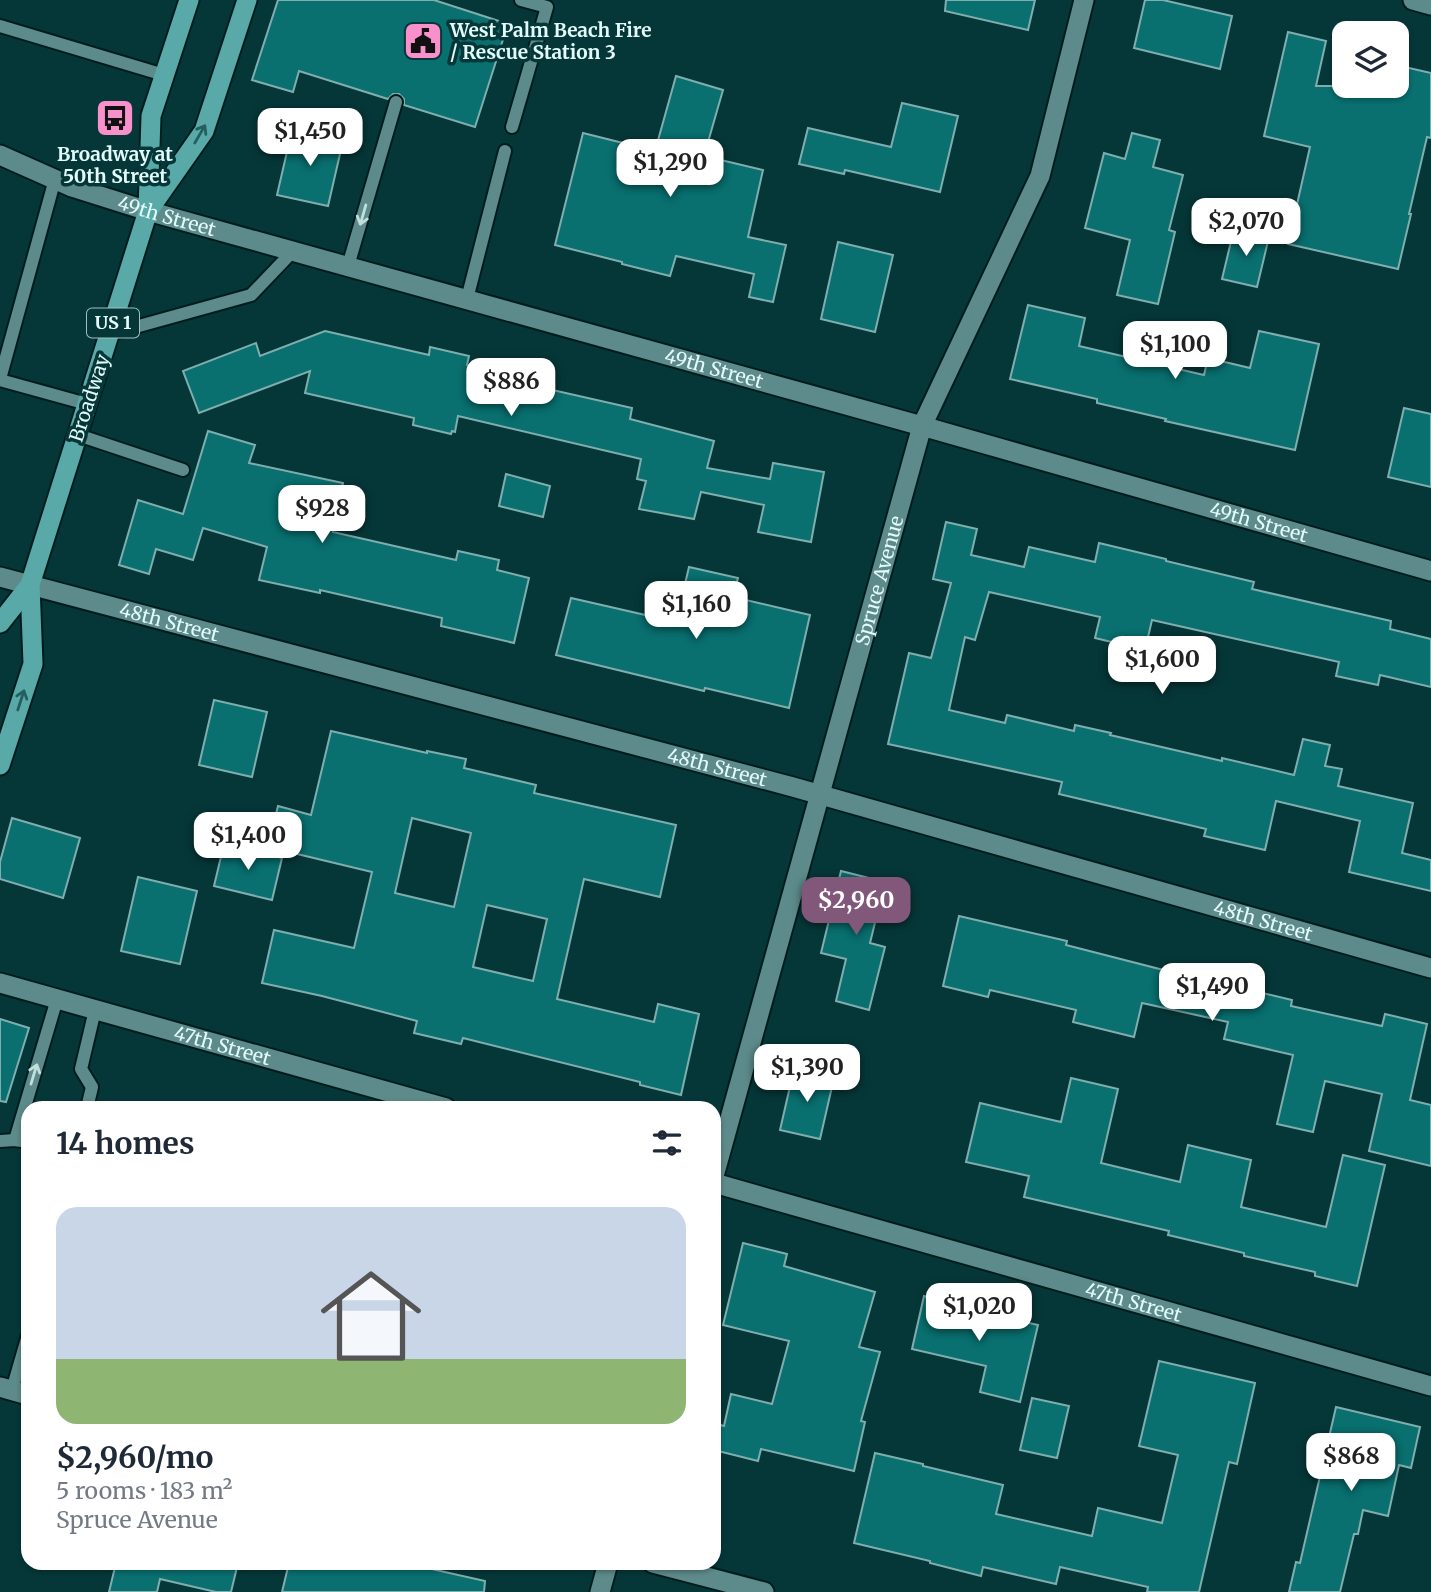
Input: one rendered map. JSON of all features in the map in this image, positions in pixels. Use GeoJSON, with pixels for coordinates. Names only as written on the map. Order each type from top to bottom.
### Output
{"type":"FeatureCollection","features":[{"type":"Feature","properties":{"kind":"main road","name":"Broadway"},"geometry":{"type":"LineString","coordinates":[[0,765],[33,664],[30,585],[148,211],[151,116],[189,0]]}},
{"type":"Feature","properties":{"kind":"main road","name":"Broadway"},"geometry":{"type":"LineString","coordinates":[[148,211],[204,131],[247,0]]}},
{"type":"Feature","properties":{"kind":"main road","name":"Broadway"},"geometry":{"type":"LineString","coordinates":[[0,623],[30,585]]}},
{"type":"Feature","properties":{"kind":"street","name":"Spruce Avenue"},"geometry":{"type":"LineString","coordinates":[[721,1151],[922,426],[1040,176],[1084,0]]}},
{"type":"Feature","properties":{"kind":"street"},"geometry":{"type":"LineString","coordinates":[[1413,0],[1431,5]]}},
{"type":"Feature","properties":{"kind":"street","name":"49th Street"},"geometry":{"type":"LineString","coordinates":[[0,155],[72,187],[148,211],[1431,571]]}},
{"type":"Feature","properties":{"kind":"street","name":"48th Street"},"geometry":{"type":"LineString","coordinates":[[0,577],[819,795],[1431,968]]}},
{"type":"Feature","properties":{"kind":"street","name":"47th Street"},"geometry":{"type":"LineString","coordinates":[[0,983],[421,1101]]}},
{"type":"Feature","properties":{"kind":"street","name":"47th Street"},"geometry":{"type":"LineString","coordinates":[[721,1185],[1431,1386]]}},
{"type":"Feature","properties":{"kind":"street"},"geometry":{"type":"LineString","coordinates":[[600,1592],[606,1570]]}},
{"type":"Feature","properties":{"kind":"street"},"geometry":{"type":"LineString","coordinates":[[680,1570],[764,1592]]}},
{"type":"Feature","properties":{"kind":"lane"},"geometry":{"type":"LineString","coordinates":[[512,127],[547,7],[521,0]]}},
{"type":"Feature","properties":{"kind":"lane"},"geometry":{"type":"LineString","coordinates":[[0,26],[164,75]]}},
{"type":"Feature","properties":{"kind":"lane"},"geometry":{"type":"LineString","coordinates":[[348,266],[397,102]]}},
{"type":"Feature","properties":{"kind":"lane"},"geometry":{"type":"LineString","coordinates":[[467,299],[505,151]]}},
{"type":"Feature","properties":{"kind":"lane"},"geometry":{"type":"LineString","coordinates":[[55,179],[0,380],[87,404]]}},
{"type":"Feature","properties":{"kind":"lane"},"geometry":{"type":"LineString","coordinates":[[110,334],[251,295],[293,251]]}},
{"type":"Feature","properties":{"kind":"lane"},"geometry":{"type":"LineString","coordinates":[[78,435],[183,470]]}},
{"type":"Feature","properties":{"kind":"lane"},"geometry":{"type":"LineString","coordinates":[[27,1101],[57,999]]}},
{"type":"Feature","properties":{"kind":"lane"},"geometry":{"type":"LineString","coordinates":[[89,1101],[92,1087],[81,1069],[95,1010]]}},
{"type":"Feature","properties":{"kind":"lane"},"geometry":{"type":"LineString","coordinates":[[15,1140],[21,1120]]}},
{"type":"Feature","properties":{"kind":"lane"},"geometry":{"type":"LineString","coordinates":[[0,1141],[21,1141]]}},
{"type":"Feature","properties":{"kind":"lane"},"geometry":{"type":"LineString","coordinates":[[13,1391],[21,1361]]}},
{"type":"Feature","properties":{"kind":"building"},"geometry":{"type":"Polygon","coordinates":[[[278,0],[434,0],[508,24],[475,127],[404,105],[404,99],[399,94],[393,94],[388,99],[299,71],[293,92],[252,80],[278,0]]]}},
{"type":"Feature","properties":{"kind":"building"},"geometry":{"type":"Polygon","coordinates":[[[946,0],[1035,0],[1028,30],[945,11],[946,0]]]}},
{"type":"Feature","properties":{"kind":"building"},"geometry":{"type":"Polygon","coordinates":[[[1145,0],[1163,0],[1232,16],[1220,69],[1134,48],[1145,0]]]}},
{"type":"Feature","properties":{"kind":"building"},"geometry":{"type":"Polygon","coordinates":[[[1288,32],[1326,41],[1316,86],[1332,86],[1332,98],[1409,98],[1409,68],[1431,73],[1431,138],[1427,137],[1398,269],[1288,244],[1310,147],[1264,136],[1288,32]]]}},
{"type":"Feature","properties":{"kind":"building"},"geometry":{"type":"Polygon","coordinates":[[[676,76],[723,90],[704,156],[763,170],[748,237],[786,245],[773,302],[749,297],[754,274],[676,256],[670,276],[555,245],[583,133],[655,151],[676,76]]]}},
{"type":"Feature","properties":{"kind":"building"},"geometry":{"type":"Polygon","coordinates":[[[902,103],[958,116],[940,192],[845,170],[844,174],[799,164],[808,128],[891,147],[902,103]]]}},
{"type":"Feature","properties":{"kind":"building"},"geometry":{"type":"Polygon","coordinates":[[[292,130],[343,141],[328,206],[277,195],[292,130]]]}},
{"type":"Feature","properties":{"kind":"building"},"geometry":{"type":"Polygon","coordinates":[[[1132,133],[1160,140],[1153,167],[1183,175],[1169,230],[1175,232],[1158,304],[1117,295],[1130,240],[1085,228],[1104,153],[1125,159],[1132,133]]]}},
{"type":"Feature","properties":{"kind":"building"},"geometry":{"type":"Polygon","coordinates":[[[1234,229],[1269,237],[1257,287],[1222,279],[1234,229]]]}},
{"type":"Feature","properties":{"kind":"building"},"geometry":{"type":"Polygon","coordinates":[[[838,242],[893,255],[875,332],[821,319],[838,242]]]}},
{"type":"Feature","properties":{"kind":"building"},"geometry":{"type":"Polygon","coordinates":[[[1028,305],[1085,318],[1079,346],[1204,375],[1208,358],[1250,368],[1259,331],[1319,344],[1295,450],[1165,421],[1166,419],[1097,403],[1097,399],[1010,379],[1028,305]]]}},
{"type":"Feature","properties":{"kind":"building"},"geometry":{"type":"Polygon","coordinates":[[[325,331],[429,355],[430,347],[469,356],[467,365],[549,383],[548,389],[632,408],[630,419],[714,441],[707,468],[770,479],[773,463],[824,472],[811,542],[758,532],[764,505],[701,492],[694,519],[639,509],[646,481],[637,479],[641,459],[458,416],[455,432],[452,431],[451,434],[413,425],[414,418],[305,393],[310,371],[199,413],[183,371],[256,343],[260,356],[325,331]]]}},
{"type":"Feature","properties":{"kind":"building"},"geometry":{"type":"Polygon","coordinates":[[[1404,408],[1431,414],[1431,487],[1388,477],[1404,408]]]}},
{"type":"Feature","properties":{"kind":"building"},"geometry":{"type":"Polygon","coordinates":[[[208,431],[255,445],[249,463],[343,483],[333,532],[456,560],[458,551],[499,560],[497,570],[529,578],[514,643],[441,626],[442,618],[320,590],[320,593],[259,580],[267,547],[203,528],[193,560],[156,549],[149,574],[119,565],[138,500],[183,514],[208,431]]]}},
{"type":"Feature","properties":{"kind":"building"},"geometry":{"type":"Polygon","coordinates":[[[506,474],[550,486],[543,517],[499,506],[506,474]]]}},
{"type":"Feature","properties":{"kind":"building"},"geometry":{"type":"Polygon","coordinates":[[[946,522],[977,529],[971,555],[1024,567],[1029,547],[1095,562],[1099,543],[1254,582],[1252,589],[1391,621],[1390,629],[1431,639],[1431,687],[1380,675],[1378,685],[1336,676],[1339,662],[1152,620],[1145,650],[1095,638],[1100,617],[989,592],[975,640],[965,637],[949,710],[1005,723],[1007,715],[1074,731],[1075,725],[1222,761],[1222,758],[1294,775],[1303,739],[1330,745],[1325,766],[1342,769],[1338,786],[1413,803],[1402,853],[1431,860],[1431,891],[1349,872],[1360,821],[1276,801],[1265,850],[1204,836],[1206,829],[1059,794],[1062,782],[888,744],[909,653],[931,658],[951,583],[933,579],[946,522]]]}},
{"type":"Feature","properties":{"kind":"building"},"geometry":{"type":"Polygon","coordinates":[[[689,567],[738,578],[733,597],[810,615],[789,708],[705,688],[704,691],[556,655],[571,598],[676,622],[689,567]]]}},
{"type":"Feature","properties":{"kind":"building"},"geometry":{"type":"Polygon","coordinates":[[[214,700],[267,712],[252,777],[199,765],[214,700]]]}},
{"type":"Feature","properties":{"kind":"building"},"geometry":{"type":"Polygon","coordinates":[[[331,731],[466,759],[464,768],[536,785],[534,793],[676,825],[660,897],[584,879],[557,999],[654,1022],[658,1004],[699,1014],[681,1095],[640,1085],[640,1082],[463,1038],[461,1044],[414,1033],[417,1021],[262,983],[274,930],[354,948],[372,872],[268,847],[278,806],[311,815],[331,731]],[[412,818],[395,893],[454,907],[471,833],[412,818]],[[487,905],[473,967],[533,981],[547,919],[487,905]]]}},
{"type":"Feature","properties":{"kind":"building"},"geometry":{"type":"Polygon","coordinates":[[[12,818],[80,838],[63,898],[0,879],[0,862],[12,818]]]}},
{"type":"Feature","properties":{"kind":"building"},"geometry":{"type":"Polygon","coordinates":[[[224,844],[282,858],[272,900],[214,886],[224,844]]]}},
{"type":"Feature","properties":{"kind":"building"},"geometry":{"type":"Polygon","coordinates":[[[841,871],[885,882],[870,943],[885,947],[869,1010],[836,1001],[846,959],[821,953],[841,871]]]}},
{"type":"Feature","properties":{"kind":"building"},"geometry":{"type":"Polygon","coordinates":[[[138,877],[197,891],[180,964],[121,951],[138,877]]]}},
{"type":"Feature","properties":{"kind":"building"},"geometry":{"type":"Polygon","coordinates":[[[959,916],[1067,941],[1066,945],[1183,975],[1185,970],[1226,979],[1225,984],[1292,1000],[1291,1006],[1382,1026],[1385,1014],[1427,1024],[1410,1100],[1431,1105],[1431,1166],[1369,1151],[1382,1094],[1325,1081],[1313,1132],[1277,1124],[1293,1055],[1224,1039],[1228,1022],[1142,1003],[1134,1037],[1073,1022],[1076,1010],[990,990],[988,997],[943,986],[959,916]]]}},
{"type":"Feature","properties":{"kind":"building"},"geometry":{"type":"Polygon","coordinates":[[[0,1019],[29,1028],[6,1102],[0,1101],[0,1019]]]}},
{"type":"Feature","properties":{"kind":"building"},"geometry":{"type":"Polygon","coordinates":[[[794,1069],[834,1078],[820,1139],[780,1130],[794,1069]]]}},
{"type":"Feature","properties":{"kind":"building"},"geometry":{"type":"Polygon","coordinates":[[[1071,1078],[1118,1089],[1101,1163],[1180,1182],[1188,1145],[1251,1160],[1241,1207],[1326,1227],[1343,1155],[1385,1165],[1357,1286],[1315,1276],[1315,1272],[1168,1235],[1169,1231],[1024,1197],[1029,1176],[966,1162],[980,1103],[1061,1122],[1071,1078]]]}},
{"type":"Feature","properties":{"kind":"building"},"geometry":{"type":"Polygon","coordinates":[[[743,1243],[787,1254],[784,1266],[875,1292],[859,1347],[880,1352],[861,1421],[865,1422],[854,1471],[761,1449],[758,1461],[721,1452],[721,1425],[724,1426],[731,1394],[772,1404],[789,1341],[723,1325],[743,1243]]]}},
{"type":"Feature","properties":{"kind":"building"},"geometry":{"type":"Polygon","coordinates":[[[924,1296],[1038,1325],[1020,1402],[980,1392],[986,1366],[912,1349],[924,1296]]]}},
{"type":"Feature","properties":{"kind":"building"},"geometry":{"type":"Polygon","coordinates":[[[1159,1361],[1255,1383],[1237,1464],[1229,1462],[1199,1592],[1147,1592],[1148,1587],[1060,1567],[1056,1584],[983,1567],[981,1576],[854,1543],[875,1453],[1003,1485],[996,1514],[1092,1536],[1098,1508],[1162,1523],[1178,1455],[1139,1446],[1159,1361]]]}},
{"type":"Feature","properties":{"kind":"building"},"geometry":{"type":"Polygon","coordinates":[[[1032,1398],[1069,1406],[1057,1458],[1020,1450],[1032,1398]]]}},
{"type":"Feature","properties":{"kind":"building"},"geometry":{"type":"Polygon","coordinates":[[[1336,1407],[1420,1427],[1411,1468],[1399,1465],[1388,1516],[1363,1510],[1358,1534],[1354,1534],[1340,1592],[1289,1592],[1296,1562],[1300,1563],[1336,1407]]]}},
{"type":"Feature","properties":{"kind":"building"},"geometry":{"type":"Polygon","coordinates":[[[114,1570],[236,1570],[231,1592],[216,1592],[160,1579],[157,1592],[109,1592],[114,1570]]]}},
{"type":"Feature","properties":{"kind":"building"},"geometry":{"type":"Polygon","coordinates":[[[287,1570],[436,1570],[485,1581],[484,1592],[282,1592],[287,1570]]]}},
{"type":"Feature","properties":{"kind":"place","name":"West Palm Beach Fire / Rescue Station 3"},"geometry":{"type":"Point","coordinates":[423,41]}},
{"type":"Feature","properties":{"kind":"place","name":"Broadway at 50th Street"},"geometry":{"type":"Point","coordinates":[115,118]}}]}
